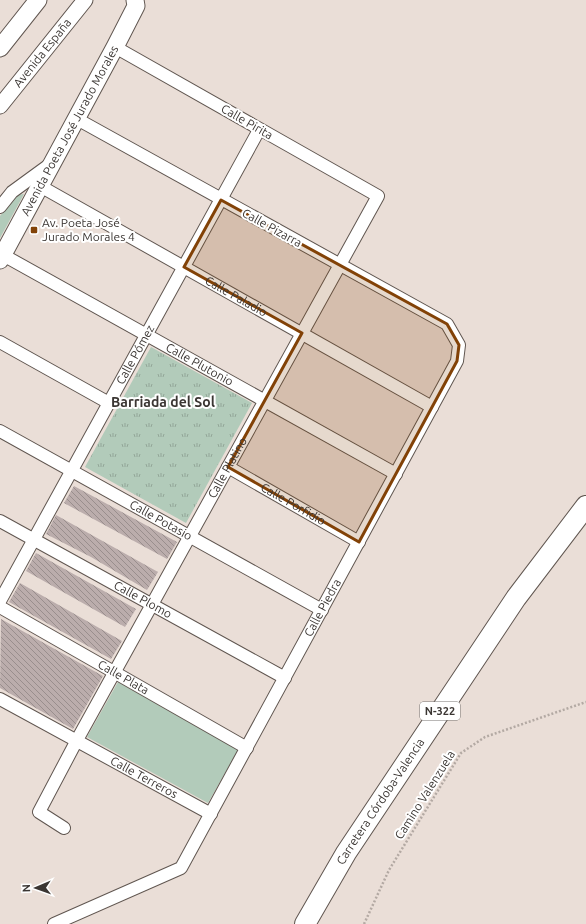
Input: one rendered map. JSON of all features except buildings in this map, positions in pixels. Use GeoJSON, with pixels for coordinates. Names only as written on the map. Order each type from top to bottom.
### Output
{"type":"FeatureCollection","features":[{"type":"Feature","properties":{"kind":"highway","name":"Carretera Córdoba-Valencia"},"geometry":{"type":"LineString","coordinates":[[305,924],[346,853],[511,604],[586,506]]}},
{"type":"Feature","properties":{"kind":"main road"},"geometry":{"type":"LineString","coordinates":[[0,48],[38,0]]}},
{"type":"Feature","properties":{"kind":"main road","name":"Avenida Poeta José Jurado Morales"},"geometry":{"type":"LineString","coordinates":[[1,257],[115,47],[136,6],[135,0]]}},
{"type":"Feature","properties":{"kind":"street","name":"Avenida España"},"geometry":{"type":"LineString","coordinates":[[0,106],[85,0]]}},
{"type":"Feature","properties":{"kind":"street","name":"Calle Pirita"},"geometry":{"type":"LineString","coordinates":[[115,47],[259,130],[378,196]]}},
{"type":"Feature","properties":{"kind":"street","name":"Calle Pizarra"},"geometry":{"type":"LineString","coordinates":[[77,119],[447,324],[459,345]]}},
{"type":"Feature","properties":{"kind":"street","name":"Calle Pómez"},"geometry":{"type":"LineString","coordinates":[[0,601],[259,130]]}},
{"type":"Feature","properties":{"kind":"street"},"geometry":{"type":"LineString","coordinates":[[0,207],[12,192],[53,162]]}},
{"type":"Feature","properties":{"kind":"street","name":"Calle Paladio"},"geometry":{"type":"LineString","coordinates":[[40,186],[432,407]]}},
{"type":"Feature","properties":{"kind":"street","name":"Calle Platino"},"geometry":{"type":"LineString","coordinates":[[77,740],[378,196]]}},
{"type":"Feature","properties":{"kind":"street","name":"Calle Plutonio"},"geometry":{"type":"LineString","coordinates":[[1,257],[147,335],[396,474]]}},
{"type":"Feature","properties":{"kind":"street"},"geometry":{"type":"LineString","coordinates":[[0,342],[109,403]]}},
{"type":"Feature","properties":{"kind":"street","name":"Calle Piedra"},"geometry":{"type":"LineString","coordinates":[[54,924],[181,868],[457,361],[459,345]]}},
{"type":"Feature","properties":{"kind":"street","name":"Calle Potasio"},"geometry":{"type":"LineString","coordinates":[[0,431],[322,610]]}},
{"type":"Feature","properties":{"kind":"street","name":"Calle Porfidio"},"geometry":{"type":"LineString","coordinates":[[228,467],[359,542]]}},
{"type":"Feature","properties":{"kind":"street","name":"Calle Plomo"},"geometry":{"type":"LineString","coordinates":[[0,521],[285,678]]}},
{"type":"Feature","properties":{"kind":"street","name":"Calle Plata"},"geometry":{"type":"LineString","coordinates":[[0,607],[247,748]]}},
{"type":"Feature","properties":{"kind":"street","name":"Calle Terreros"},"geometry":{"type":"LineString","coordinates":[[0,699],[211,814]]}},
{"type":"Feature","properties":{"kind":"street"},"geometry":{"type":"LineString","coordinates":[[64,828],[38,812],[77,740]]}},
{"type":"Feature","properties":{"kind":"path","name":"Camino Valenzuela"},"geometry":{"type":"LineString","coordinates":[[364,924],[389,870],[461,753],[485,736],[586,702]]}},
{"type":"Feature","properties":{"kind":"highlighted area"},"geometry":{"type":"Polygon","coordinates":[[[221,200],[447,324],[459,345],[457,361],[359,542],[228,467],[302,333],[184,267],[221,200]]]}},
{"type":"Feature","properties":{"kind":"green space"},"geometry":{"type":"Polygon","coordinates":[[[24,194],[0,238],[0,216],[16,195],[24,194]]]}},
{"type":"Feature","properties":{"kind":"green space"},"geometry":{"type":"Polygon","coordinates":[[[151,347],[252,403],[186,523],[85,467],[151,347]]]}},
{"type":"Feature","properties":{"kind":"green space"},"geometry":{"type":"Polygon","coordinates":[[[118,682],[238,750],[208,803],[87,737],[118,682]]]}},
{"type":"Feature","properties":{"kind":"place","name":"Av. Poeta José Jurado Morales 4"},"geometry":{"type":"Point","coordinates":[34,230]}},
{"type":"Feature","properties":{"kind":"district","name":"Barriada del Sol"},"geometry":{"type":"Point","coordinates":[163,402]}}]}
